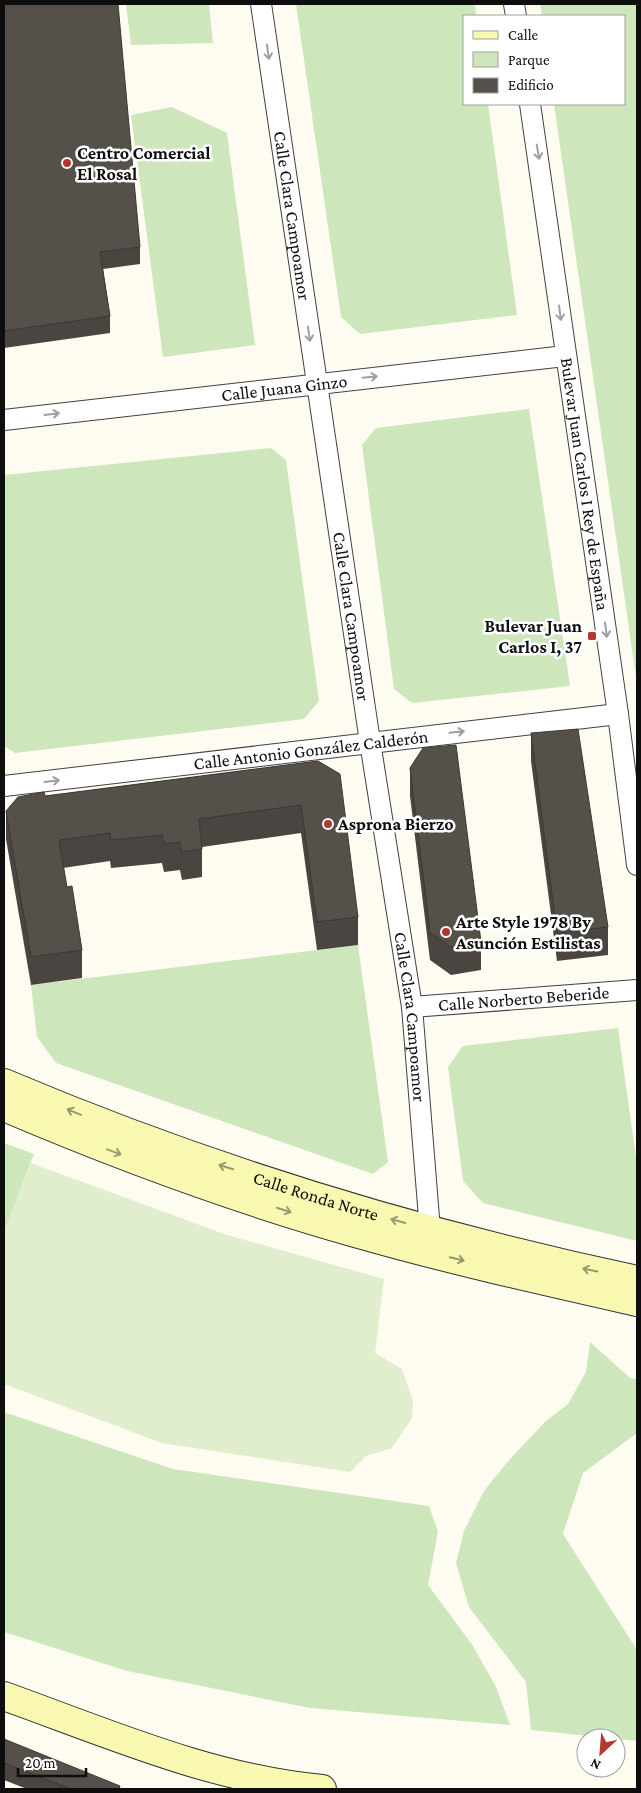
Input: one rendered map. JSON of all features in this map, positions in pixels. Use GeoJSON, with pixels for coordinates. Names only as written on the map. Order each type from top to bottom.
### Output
{"type":"FeatureCollection","features":[{"type":"Feature","properties":{"kind":"street","name":"Calle Clara Campoamor"},"geometry":{"type":"LineString","coordinates":[[261,4],[370,742],[412,1007],[430,1230]]}},
{"type":"Feature","properties":{"kind":"street","name":"Bulevar Juan Carlos I Rey de España"},"geometry":{"type":"LineString","coordinates":[[530,105],[618,714],[637,865]]}},
{"type":"Feature","properties":{"kind":"street","name":"Calle Juana Ginzo"},"geometry":{"type":"LineString","coordinates":[[4,420],[565,356]]}},
{"type":"Feature","properties":{"kind":"street","name":"Calle Antonio González Calderón"},"geometry":{"type":"LineString","coordinates":[[4,786],[618,714]]}},
{"type":"Feature","properties":{"kind":"street","name":"Calle Norberto Beberide"},"geometry":{"type":"LineString","coordinates":[[412,1007],[637,990]]}},
{"type":"Feature","properties":{"kind":"street","name":"Calle Ronda Norte"},"geometry":{"type":"LineString","coordinates":[[4,1083],[86,1118],[200,1159],[430,1230],[572,1266],[637,1280]]}},
{"type":"Feature","properties":{"kind":"street","name":"Calle Ronda Norte"},"geometry":{"type":"LineString","coordinates":[[4,1107],[82,1140],[194,1181],[358,1234],[637,1302]]}},
{"type":"Feature","properties":{"kind":"street"},"geometry":{"type":"LineString","coordinates":[[4,1696],[178,1758],[283,1786],[322,1789]]}},
{"type":"Feature","properties":{"kind":"green space"},"geometry":{"type":"Polygon","coordinates":[[[126,4],[209,4],[213,43],[131,45],[126,4]]]}},
{"type":"Feature","properties":{"kind":"green space"},"geometry":{"type":"Polygon","coordinates":[[[296,4],[475,4],[476,15],[463,15],[463,105],[488,105],[517,315],[360,334],[341,317],[296,4]]]}},
{"type":"Feature","properties":{"kind":"green space"},"geometry":{"type":"Polygon","coordinates":[[[540,4],[637,4],[637,684],[554,105],[626,105],[626,15],[542,15],[540,4]]]}},
{"type":"Feature","properties":{"kind":"green space"},"geometry":{"type":"Polygon","coordinates":[[[172,107],[227,133],[255,345],[163,357],[131,115],[172,107]]]}},
{"type":"Feature","properties":{"kind":"green space"},"geometry":{"type":"Polygon","coordinates":[[[529,409],[570,686],[412,703],[394,689],[362,445],[376,428],[529,409]]]}},
{"type":"Feature","properties":{"kind":"green space"},"geometry":{"type":"Polygon","coordinates":[[[271,448],[286,460],[319,701],[304,719],[15,753],[4,746],[4,475],[271,448]]]}},
{"type":"Feature","properties":{"kind":"green space"},"geometry":{"type":"Polygon","coordinates":[[[358,945],[388,1162],[373,1174],[56,1063],[37,1037],[31,985],[358,945]]]}},
{"type":"Feature","properties":{"kind":"green space"},"geometry":{"type":"Polygon","coordinates":[[[618,1028],[637,1165],[637,1241],[483,1203],[463,1181],[448,1067],[463,1046],[618,1028]]]}},
{"type":"Feature","properties":{"kind":"green space"},"geometry":{"type":"Polygon","coordinates":[[[4,1143],[34,1154],[4,1233],[4,1143]]]}},
{"type":"Feature","properties":{"kind":"green space"},"geometry":{"type":"Polygon","coordinates":[[[31,1163],[227,1235],[384,1279],[375,1353],[402,1369],[413,1401],[412,1418],[392,1448],[366,1456],[350,1472],[162,1443],[4,1384],[4,1233],[31,1163]]]}},
{"type":"Feature","properties":{"kind":"green space"},"geometry":{"type":"Polygon","coordinates":[[[590,1342],[630,1378],[637,1379],[637,1433],[583,1473],[563,1534],[637,1650],[637,1741],[626,1740],[626,1728],[576,1728],[576,1735],[531,1730],[526,1682],[469,1607],[456,1563],[464,1531],[484,1491],[510,1459],[546,1421],[568,1404],[586,1372],[590,1342]]]}},
{"type":"Feature","properties":{"kind":"green space"},"geometry":{"type":"Polygon","coordinates":[[[4,1412],[173,1469],[429,1506],[438,1532],[428,1585],[473,1646],[496,1687],[510,1725],[310,1708],[127,1671],[4,1632],[4,1412]]]}},
{"type":"Feature","properties":{"kind":"building","name":"Centro Comercial El Rosal"},"geometry":{"type":"Polygon","coordinates":[[[4,4],[118,4],[140,247],[100,252],[110,316],[4,331],[4,4]]]}},
{"type":"Feature","properties":{"kind":"building"},"geometry":{"type":"Polygon","coordinates":[[[578,729],[608,927],[557,933],[531,733],[578,729]]]}},
{"type":"Feature","properties":{"kind":"building"},"geometry":{"type":"Polygon","coordinates":[[[456,745],[481,942],[451,947],[430,932],[410,768],[423,748],[456,745]]]}},
{"type":"Feature","properties":{"kind":"building"},"geometry":{"type":"Polygon","coordinates":[[[318,761],[340,774],[358,917],[317,922],[301,805],[199,819],[202,849],[182,852],[180,842],[164,844],[162,835],[111,840],[110,833],[59,840],[67,887],[72,886],[82,950],[31,957],[6,811],[18,797],[44,792],[45,796],[318,761]]]}},
{"type":"Feature","properties":{"kind":"building"},"geometry":{"type":"Polygon","coordinates":[[[4,1739],[120,1786],[119,1789],[71,1789],[4,1763],[4,1739]]]}},
{"type":"Feature","properties":{"kind":"place","name":"Centro Comercial El Rosal"},"geometry":{"type":"Point","coordinates":[67,163]}},
{"type":"Feature","properties":{"kind":"place","name":"Bulevar Juan Carlos I, 37"},"geometry":{"type":"Point","coordinates":[592,636]}},
{"type":"Feature","properties":{"kind":"place","name":"Asprona Bierzo"},"geometry":{"type":"Point","coordinates":[328,824]}},
{"type":"Feature","properties":{"kind":"place","name":"Arte Style 1978 By Asunción Estilistas"},"geometry":{"type":"Point","coordinates":[446,932]}}]}
